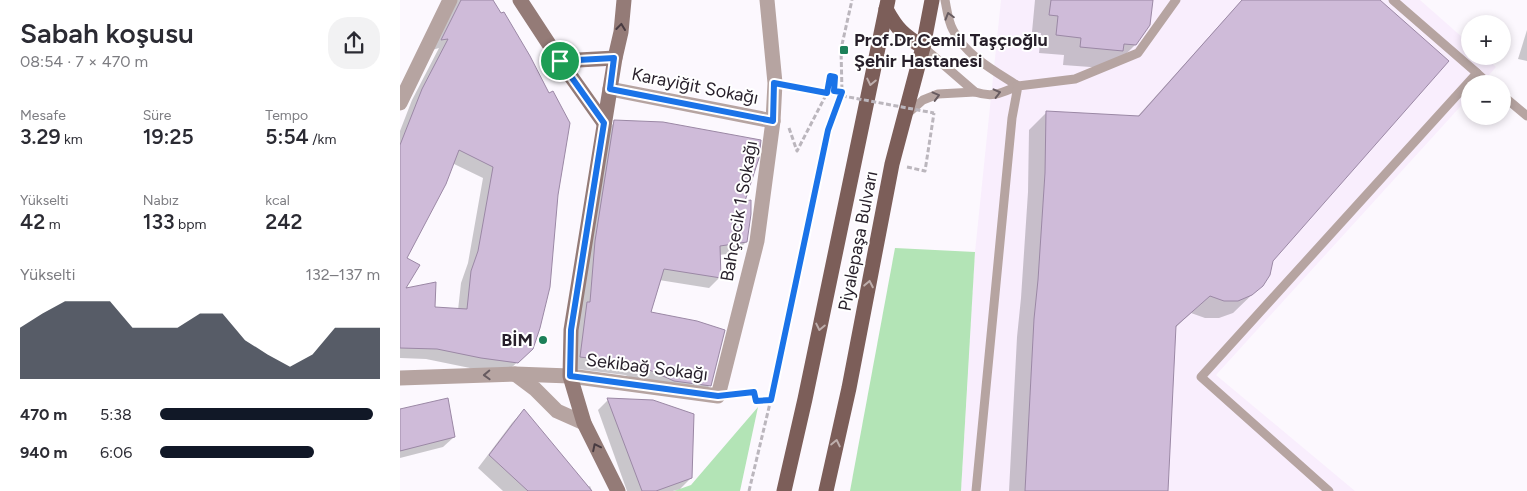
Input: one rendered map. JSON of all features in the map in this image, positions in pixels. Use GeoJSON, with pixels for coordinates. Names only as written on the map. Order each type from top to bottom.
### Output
{"type":"FeatureCollection","features":[{"type":"Feature","properties":{"kind":"main road","name":"Piyalepaşa Bulvarı"},"geometry":{"type":"LineString","coordinates":[[826,491],[849,388],[892,164],[923,47],[932,0]]}},
{"type":"Feature","properties":{"kind":"main road","name":"Piyalepaşa Bulvarı"},"geometry":{"type":"LineString","coordinates":[[784,491],[807,390],[887,4]]}},
{"type":"Feature","properties":{"kind":"main road"},"geometry":{"type":"LineString","coordinates":[[887,4],[899,30],[906,37],[923,47]]}},
{"type":"Feature","properties":{"kind":"street"},"geometry":{"type":"LineString","coordinates":[[400,103],[450,0]]}},
{"type":"Feature","properties":{"kind":"street"},"geometry":{"type":"LineString","coordinates":[[520,0],[604,123]]}},
{"type":"Feature","properties":{"kind":"street"},"geometry":{"type":"LineString","coordinates":[[618,491],[584,423],[570,376],[571,330],[614,58],[621,32],[624,0]]}},
{"type":"Feature","properties":{"kind":"street","name":"Bahçecik 1 Sokağı"},"geometry":{"type":"LineString","coordinates":[[718,396],[757,241],[773,121],[774,83],[768,0]]}},
{"type":"Feature","properties":{"kind":"street"},"geometry":{"type":"LineString","coordinates":[[560,61],[614,58]]}},
{"type":"Feature","properties":{"kind":"street","name":"Karayiğit Sokağı"},"geometry":{"type":"LineString","coordinates":[[610,89],[773,121]]}},
{"type":"Feature","properties":{"kind":"street"},"geometry":{"type":"LineString","coordinates":[[515,374],[535,389],[557,410],[584,423]]}},
{"type":"Feature","properties":{"kind":"street","name":"Sekibağ Sokağı"},"geometry":{"type":"LineString","coordinates":[[400,378],[515,374],[570,376],[718,396]]}},
{"type":"Feature","properties":{"kind":"lane"},"geometry":{"type":"LineString","coordinates":[[945,0],[952,30],[962,43],[978,59],[1018,86]]}},
{"type":"Feature","properties":{"kind":"lane"},"geometry":{"type":"LineString","coordinates":[[904,117],[923,100],[938,94],[975,92],[984,95],[996,95],[1018,86],[1075,79],[1138,53],[1176,0]]}},
{"type":"Feature","properties":{"kind":"lane"},"geometry":{"type":"LineString","coordinates":[[1393,0],[1479,75]]}},
{"type":"Feature","properties":{"kind":"lane"},"geometry":{"type":"LineString","coordinates":[[923,47],[975,92]]}},
{"type":"Feature","properties":{"kind":"lane"},"geometry":{"type":"LineString","coordinates":[[1328,491],[1201,377],[1477,73]]}},
{"type":"Feature","properties":{"kind":"lane"},"geometry":{"type":"LineString","coordinates":[[976,491],[1012,118],[1018,86]]}},
{"type":"Feature","properties":{"kind":"lane"},"geometry":{"type":"LineString","coordinates":[[1511,103],[1527,116]]}},
{"type":"Feature","properties":{"kind":"path"},"geometry":{"type":"LineString","coordinates":[[749,491],[771,400],[828,130],[842,92],[841,49],[852,0]]}},
{"type":"Feature","properties":{"kind":"path"},"geometry":{"type":"LineString","coordinates":[[788,126],[797,151],[827,93],[830,76],[835,77],[834,91],[842,92]]}},
{"type":"Feature","properties":{"kind":"path"},"geometry":{"type":"LineString","coordinates":[[774,83],[934,113],[925,171]]}},
{"type":"Feature","properties":{"kind":"path"},"geometry":{"type":"LineString","coordinates":[[718,396],[754,392],[756,401],[771,400]]}},
{"type":"Feature","properties":{"kind":"shaded area"},"geometry":{"type":"Polygon","coordinates":[[[1001,0],[1420,0],[1461,36],[1461,65],[1494,65],[1496,67],[1489,75],[1461,75],[1461,106],[1216,375],[1355,491],[961,491],[975,252],[1001,0]]]}},
{"type":"Feature","properties":{"kind":"green space"},"geometry":{"type":"Polygon","coordinates":[[[895,248],[975,252],[961,491],[850,491],[895,248]]]}},
{"type":"Feature","properties":{"kind":"green space"},"geometry":{"type":"Polygon","coordinates":[[[758,407],[740,491],[674,491],[691,485],[758,407]]]}},
{"type":"Feature","properties":{"kind":"building"},"geometry":{"type":"Polygon","coordinates":[[[461,0],[493,0],[501,13],[504,12],[549,93],[553,91],[570,123],[558,195],[550,287],[533,349],[518,363],[437,349],[400,348],[400,145],[422,89],[448,39],[441,40],[461,0]],[[459,150],[446,184],[407,258],[420,265],[406,288],[436,282],[435,307],[467,309],[471,271],[478,251],[493,167],[459,150]]]}},
{"type":"Feature","properties":{"kind":"building"},"geometry":{"type":"Polygon","coordinates":[[[1051,0],[1153,0],[1150,25],[1136,45],[1124,44],[1123,51],[1080,47],[1081,38],[1056,35],[1058,16],[1049,15],[1051,0]]]}},
{"type":"Feature","properties":{"kind":"building"},"geometry":{"type":"Polygon","coordinates":[[[1242,0],[1380,0],[1449,61],[1273,261],[1270,275],[1263,286],[1252,295],[1238,301],[1224,301],[1210,296],[1176,326],[1168,491],[1025,491],[1034,319],[1045,173],[1046,111],[1139,116],[1242,0]]]}},
{"type":"Feature","properties":{"kind":"building"},"geometry":{"type":"Polygon","coordinates":[[[614,120],[663,122],[761,140],[759,158],[745,201],[751,200],[747,242],[720,246],[721,278],[664,269],[651,312],[697,321],[725,330],[711,386],[674,381],[636,364],[580,357],[587,302],[590,302],[595,241],[614,120]]]}},
{"type":"Feature","properties":{"kind":"building"},"geometry":{"type":"Polygon","coordinates":[[[448,398],[455,437],[400,451],[400,409],[448,398]]]}},
{"type":"Feature","properties":{"kind":"building"},"geometry":{"type":"Polygon","coordinates":[[[607,398],[653,400],[694,414],[692,478],[656,491],[642,491],[607,398]]]}},
{"type":"Feature","properties":{"kind":"building"},"geometry":{"type":"Polygon","coordinates":[[[524,409],[592,491],[528,491],[489,455],[524,409]]]}},
{"type":"Feature","properties":{"kind":"place","name":"Prof.Dr.Cemil Taşçıoğlu Şehir Hastanesi"},"geometry":{"type":"Point","coordinates":[844,50]}},
{"type":"Feature","properties":{"kind":"place","name":"BİM"},"geometry":{"type":"Point","coordinates":[543,340]}},
{"type":"Feature","properties":{"kind":"route"},"geometry":{"type":"LineString","coordinates":[[614,58],[610,89],[773,121],[774,83],[827,93],[830,76],[835,77],[834,91],[842,92],[828,130],[771,400],[756,401],[754,392],[718,396],[570,376],[571,330],[604,123],[560,61],[614,58]]}}]}
